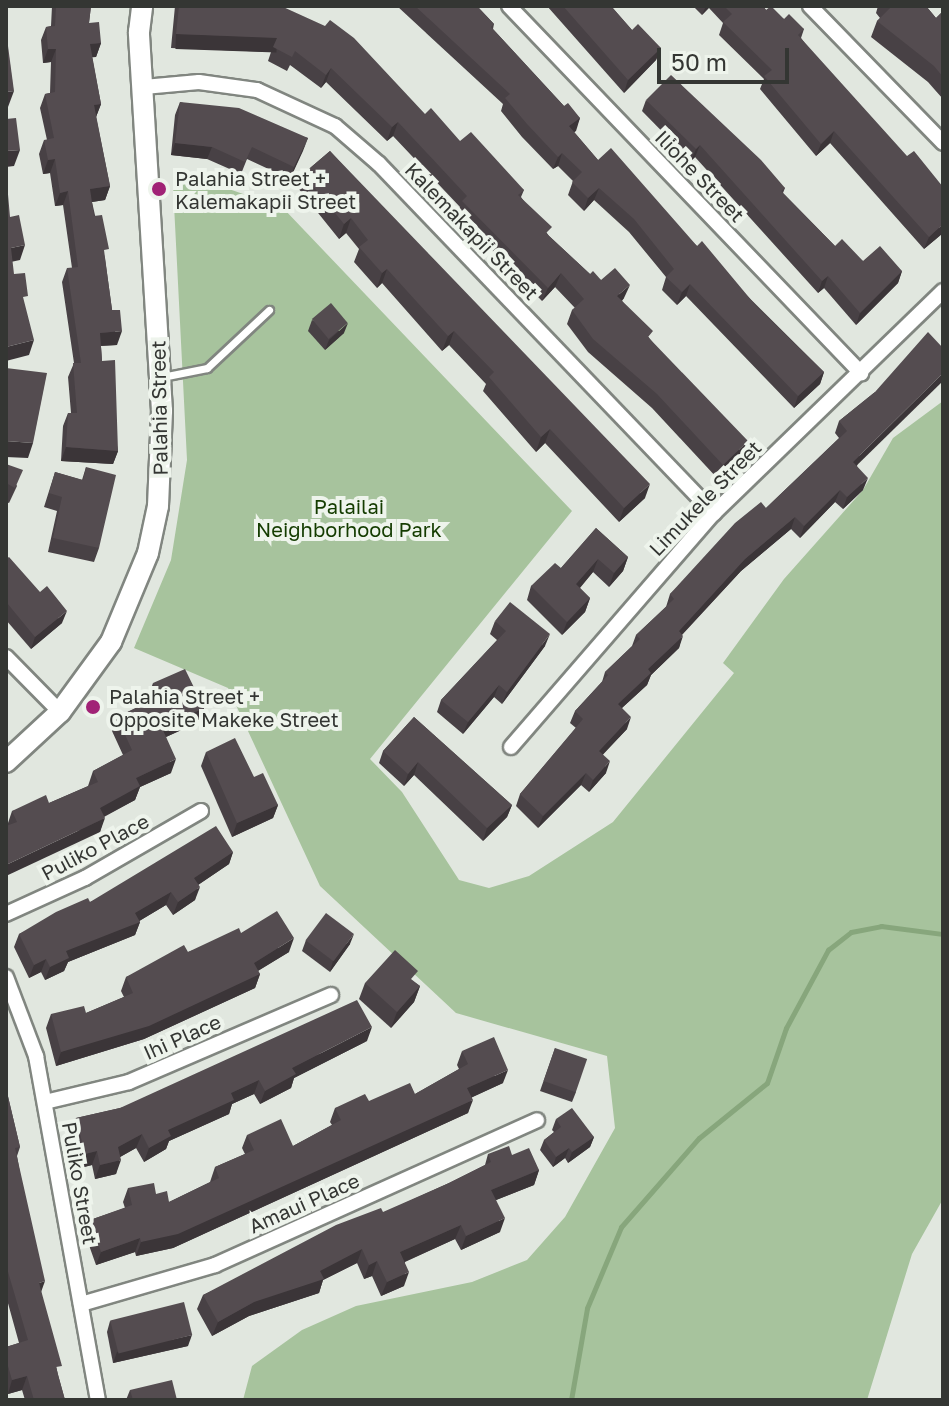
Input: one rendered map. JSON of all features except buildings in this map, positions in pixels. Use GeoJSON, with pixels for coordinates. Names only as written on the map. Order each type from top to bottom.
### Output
{"type":"FeatureCollection","features":[{"type":"Feature","properties":{"kind":"street","name":"Palahia Street"},"geometry":{"type":"LineString","coordinates":[[6,762],[60,712],[111,642],[148,553],[163,459],[142,6]]}},
{"type":"Feature","properties":{"kind":"street","name":"Iliohe Street"},"geometry":{"type":"LineString","coordinates":[[509,6],[861,373]]}},
{"type":"Feature","properties":{"kind":"street"},"geometry":{"type":"LineString","coordinates":[[810,6],[943,143]]}},
{"type":"Feature","properties":{"kind":"street","name":"Kalemakapii Street"},"geometry":{"type":"LineString","coordinates":[[144,87],[199,82],[257,90],[335,126],[379,164],[714,513]]}},
{"type":"Feature","properties":{"kind":"street","name":"Limukele Street"},"geometry":{"type":"LineString","coordinates":[[511,747],[714,513],[943,291]]}},
{"type":"Feature","properties":{"kind":"street"},"geometry":{"type":"LineString","coordinates":[[6,657],[60,712]]}},
{"type":"Feature","properties":{"kind":"street","name":"Puliko Place"},"geometry":{"type":"LineString","coordinates":[[6,914],[85,878],[201,811]]}},
{"type":"Feature","properties":{"kind":"street","name":"Puliko Street"},"geometry":{"type":"LineString","coordinates":[[6,977],[28,1029],[45,1102],[98,1400]]}},
{"type":"Feature","properties":{"kind":"street","name":"Ihi Place"},"geometry":{"type":"LineString","coordinates":[[45,1102],[129,1082],[331,995]]}},
{"type":"Feature","properties":{"kind":"street","name":"Amaui Place"},"geometry":{"type":"LineString","coordinates":[[81,1304],[215,1265],[537,1120]]}},
{"type":"Feature","properties":{"kind":"lane"},"geometry":{"type":"LineString","coordinates":[[160,377],[204,370],[269,310]]}},
{"type":"Feature","properties":{"kind":"green space","name":"Palailai Neighborhood Park"},"geometry":{"type":"Polygon","coordinates":[[[209,182],[283,208],[572,511],[370,759],[402,792],[459,880],[489,888],[529,876],[613,822],[734,673],[723,663],[784,579],[863,490],[893,438],[943,401],[943,1199],[912,1254],[867,1400],[243,1400],[252,1366],[302,1330],[356,1306],[472,1282],[527,1260],[565,1217],[615,1128],[607,1056],[456,1013],[320,886],[228,688],[134,648],[171,560],[187,460],[173,185],[209,182]]]}},
{"type":"Feature","properties":{"kind":"waterway"},"geometry":{"type":"LineString","coordinates":[[571,1400],[587,1308],[621,1227],[699,1138],[767,1083],[786,1028],[828,950],[851,932],[881,926],[943,934]]}},
{"type":"Feature","properties":{"kind":"place","name":"Palahia Street + Kalemakapii Street"},"geometry":{"type":"Point","coordinates":[159,189]}},
{"type":"Feature","properties":{"kind":"place","name":"Palahia Street + Opposite Makeke Street"},"geometry":{"type":"Point","coordinates":[93,707]}}]}
